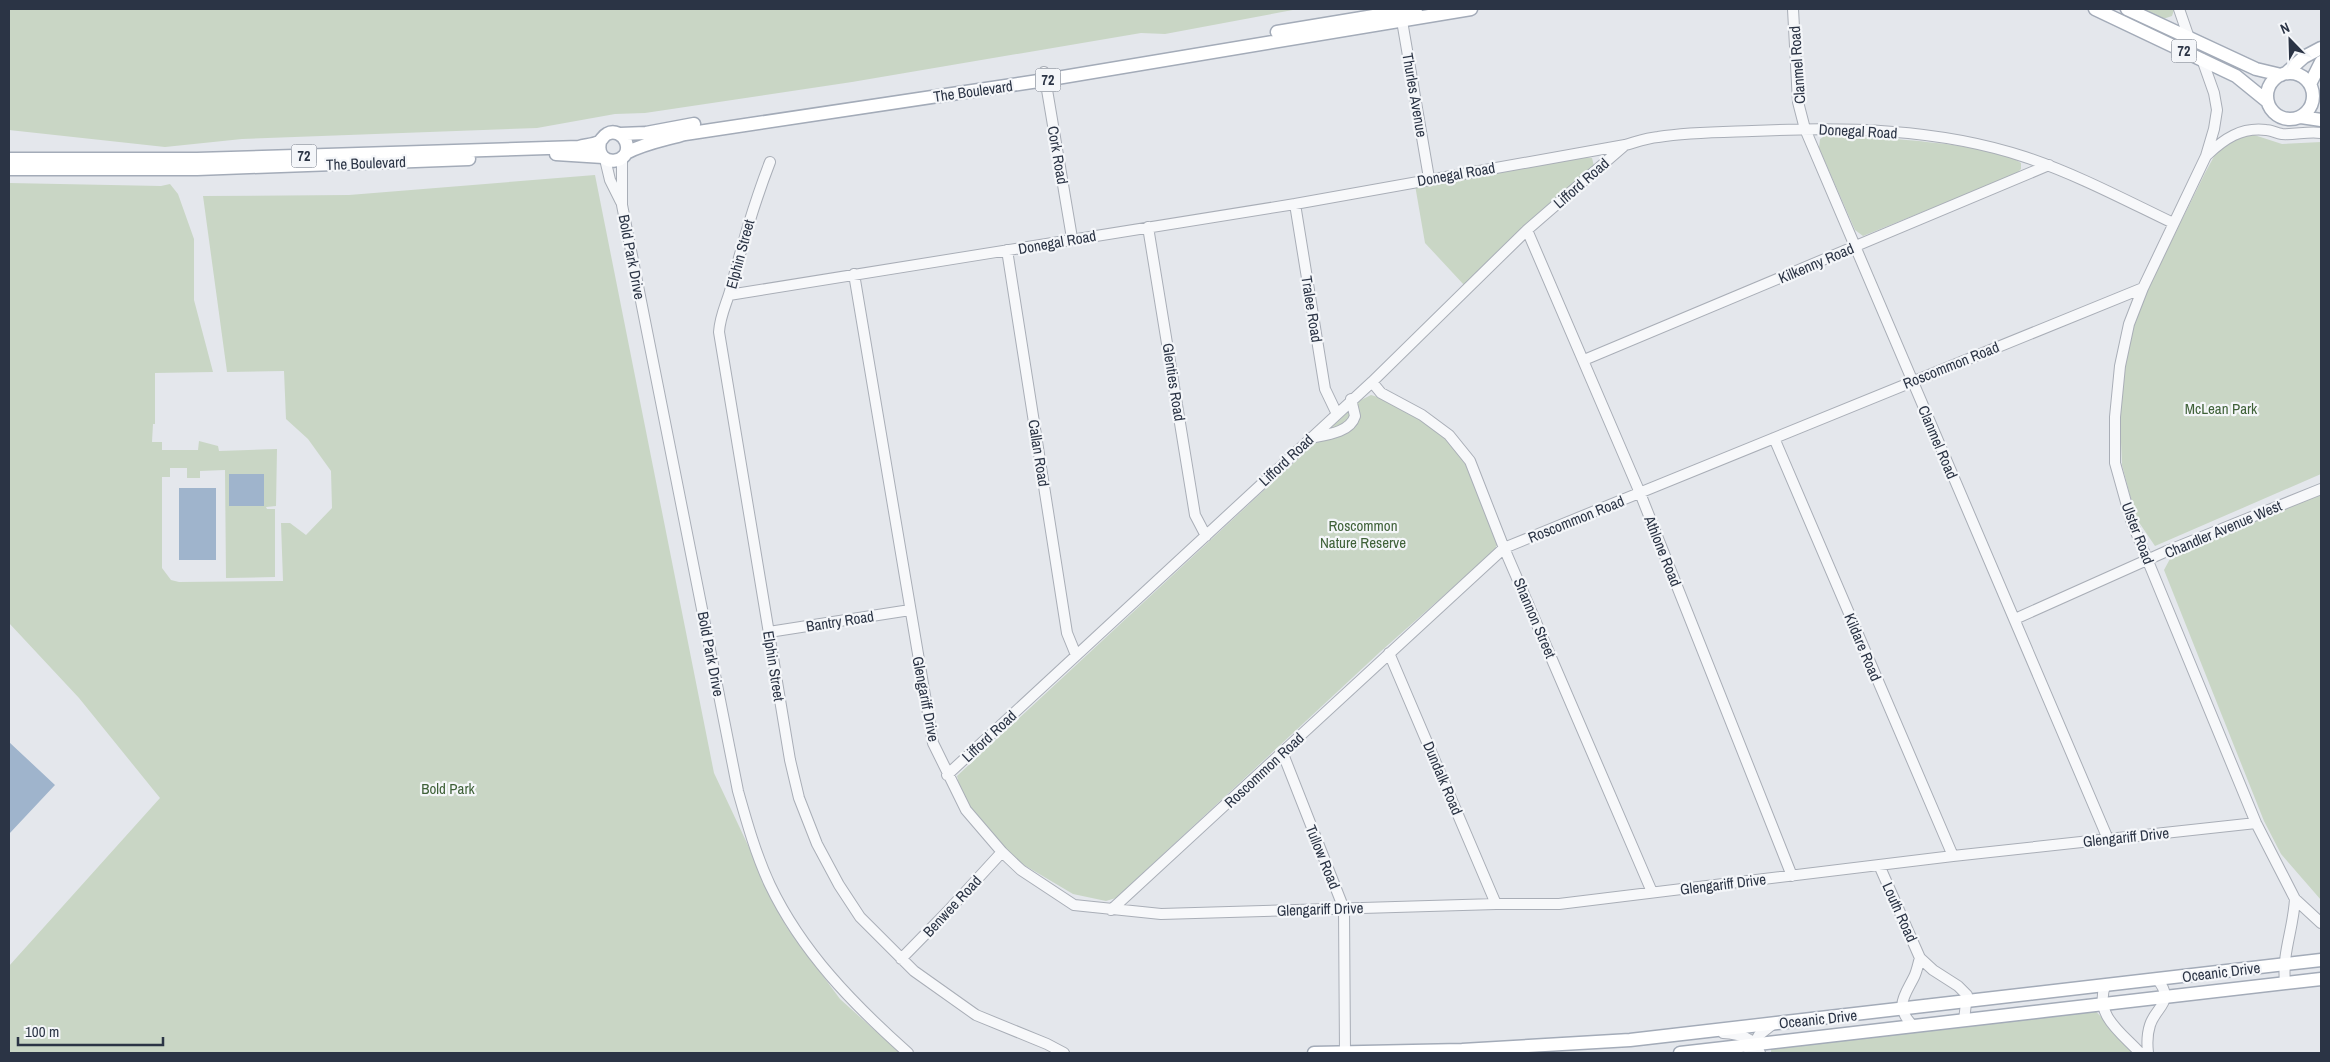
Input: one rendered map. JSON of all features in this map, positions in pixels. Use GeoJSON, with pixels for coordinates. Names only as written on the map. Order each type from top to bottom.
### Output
{"type":"FeatureCollection","features":[{"type":"Feature","properties":{"kind":"main road","name":"The Boulevard"},"geometry":{"type":"LineString","coordinates":[[1402,16],[1416,9]]}},
{"type":"Feature","properties":{"kind":"main road","name":"The Boulevard"},"geometry":{"type":"LineString","coordinates":[[9,169],[226,168],[558,154],[604,158],[611,162],[647,143],[660,142],[685,134],[1402,16],[1471,9]]}},
{"type":"Feature","properties":{"kind":"main road","name":"72"},"geometry":{"type":"LineString","coordinates":[[2095,9],[2236,76],[2268,102],[2273,111],[2281,117],[2291,119],[2301,117]]}},
{"type":"Feature","properties":{"kind":"main road","name":"72"},"geometry":{"type":"LineString","coordinates":[[2127,9],[2256,69],[2300,75],[2314,89]]}},
{"type":"Feature","properties":{"kind":"main road"},"geometry":{"type":"LineString","coordinates":[[2268,102],[2269,86],[2304,57],[2321,48]]}},
{"type":"Feature","properties":{"kind":"main road"},"geometry":{"type":"LineString","coordinates":[[2301,117],[2311,107],[2321,62]]}},
{"type":"Feature","properties":{"kind":"main road","name":"The Boulevard"},"geometry":{"type":"LineString","coordinates":[[9,159],[207,159],[579,147],[600,142],[606,134],[646,134],[699,123],[1044,76]]}},
{"type":"Feature","properties":{"kind":"main road"},"geometry":{"type":"LineString","coordinates":[[2301,117],[2321,120]]}},
{"type":"Feature","properties":{"kind":"main road"},"geometry":{"type":"LineString","coordinates":[[620,134],[626,142],[624,156]]}},
{"type":"Feature","properties":{"kind":"main road"},"geometry":{"type":"LineString","coordinates":[[600,142],[600,152],[604,158]]}},
{"type":"Feature","properties":{"kind":"main road","name":"Oceanic Drive"},"geometry":{"type":"LineString","coordinates":[[1314,1053],[1462,1050],[1571,1045],[1903,1010],[2321,960]]}},
{"type":"Feature","properties":{"kind":"main road","name":"Oceanic Drive"},"geometry":{"type":"LineString","coordinates":[[1680,1053],[1754,1050],[1913,1026],[2321,979]]}},
{"type":"Feature","properties":{"kind":"street","name":"Clanmel Road"},"geometry":{"type":"LineString","coordinates":[[1793,9],[1798,102],[1805,129],[2108,839]]}},
{"type":"Feature","properties":{"kind":"street"},"geometry":{"type":"LineString","coordinates":[[2179,9],[2189,38]]}},
{"type":"Feature","properties":{"kind":"street","name":"Thurles Avenue"},"geometry":{"type":"LineString","coordinates":[[1402,16],[1429,178]]}},
{"type":"Feature","properties":{"kind":"street","name":"Ulster Road"},"geometry":{"type":"LineString","coordinates":[[2202,59],[2214,93],[2217,110],[2206,156],[2143,288],[2129,324],[2120,366],[2115,417],[2115,463],[2131,520],[2256,823],[2295,899],[2321,922]]}},
{"type":"Feature","properties":{"kind":"street","name":"Cork Road"},"geometry":{"type":"LineString","coordinates":[[1044,76],[1072,238]]}},
{"type":"Feature","properties":{"kind":"street","name":"Donegal Road"},"geometry":{"type":"LineString","coordinates":[[729,294],[1295,204],[1429,178],[1625,145],[1658,137],[1805,129],[1914,134],[1966,141],[2024,156],[2049,165],[2173,223]]}},
{"type":"Feature","properties":{"kind":"street","name":"Ulster Road"},"geometry":{"type":"LineString","coordinates":[[2206,156],[2220,142],[2244,130],[2267,130],[2281,134],[2321,133]]}},
{"type":"Feature","properties":{"kind":"street","name":"Lifford Road"},"geometry":{"type":"LineString","coordinates":[[947,775],[1206,536],[1336,412],[1372,382],[1526,230],[1625,145]]}},
{"type":"Feature","properties":{"kind":"street","name":"Bold Park Drive"},"geometry":{"type":"LineString","coordinates":[[624,156],[622,205],[713,670],[738,791],[751,837],[770,885],[790,921],[817,961],[841,990],[908,1053]]}},
{"type":"Feature","properties":{"kind":"street","name":"Bold Park Drive"},"geometry":{"type":"LineString","coordinates":[[604,158],[610,180],[622,205]]}},
{"type":"Feature","properties":{"kind":"street","name":"Elphin Street"},"geometry":{"type":"LineString","coordinates":[[770,162],[748,219],[729,294],[720,320],[720,345],[790,760],[800,798],[824,858],[850,902],[860,917],[901,959],[914,971],[976,1015],[1047,1044],[1064,1053]]}},
{"type":"Feature","properties":{"kind":"street","name":"Kilkenny Road"},"geometry":{"type":"LineString","coordinates":[[1584,360],[2049,165]]}},
{"type":"Feature","properties":{"kind":"street","name":"Tralee Road"},"geometry":{"type":"LineString","coordinates":[[1295,204],[1325,389],[1336,412]]}},
{"type":"Feature","properties":{"kind":"street","name":"Glenties Road"},"geometry":{"type":"LineString","coordinates":[[1148,226],[1195,515],[1206,536]]}},
{"type":"Feature","properties":{"kind":"street","name":"Athlone Road"},"geometry":{"type":"LineString","coordinates":[[1526,230],[1584,360],[1640,493],[1792,876]]}},
{"type":"Feature","properties":{"kind":"street","name":"Callan Road"},"geometry":{"type":"LineString","coordinates":[[1007,250],[1067,633],[1076,655]]}},
{"type":"Feature","properties":{"kind":"street","name":"Glengariff Drive"},"geometry":{"type":"LineString","coordinates":[[854,274],[932,743],[966,810],[1002,852],[1021,870],[1074,905],[1161,914],[1496,904],[1559,904],[1953,856],[2256,823]]}},
{"type":"Feature","properties":{"kind":"street","name":"Roscommon Road"},"geometry":{"type":"LineString","coordinates":[[1111,910],[1283,754],[1389,653],[1504,548],[1912,380],[2143,288]]}},
{"type":"Feature","properties":{"kind":"street","name":"Shannon Street"},"geometry":{"type":"LineString","coordinates":[[1372,382],[1381,393],[1422,415],[1449,435],[1470,461],[1504,548],[1652,892]]}},
{"type":"Feature","properties":{"kind":"street"},"geometry":{"type":"LineString","coordinates":[[1310,438],[1338,432],[1352,423],[1356,416],[1351,400]]}},
{"type":"Feature","properties":{"kind":"street","name":"Kildare Road"},"geometry":{"type":"LineString","coordinates":[[1774,438],[1953,856]]}},
{"type":"Feature","properties":{"kind":"street","name":"Chandler Avenue West"},"geometry":{"type":"LineString","coordinates":[[2015,619],[2167,552],[2321,489]]}},
{"type":"Feature","properties":{"kind":"street","name":"Bantry Road"},"geometry":{"type":"LineString","coordinates":[[769,632],[910,610]]}},
{"type":"Feature","properties":{"kind":"street","name":"Dundalk Road"},"geometry":{"type":"LineString","coordinates":[[1389,653],[1496,904]]}},
{"type":"Feature","properties":{"kind":"street","name":"Tullow Road"},"geometry":{"type":"LineString","coordinates":[[1283,754],[1344,909],[1345,1053]]}},
{"type":"Feature","properties":{"kind":"street","name":"Benwee Road"},"geometry":{"type":"LineString","coordinates":[[901,959],[1002,852]]}},
{"type":"Feature","properties":{"kind":"street","name":"Louth Road"},"geometry":{"type":"LineString","coordinates":[[1879,865],[1920,958],[1933,970],[1958,986],[1967,995],[1967,1002]]}},
{"type":"Feature","properties":{"kind":"street"},"geometry":{"type":"LineString","coordinates":[[2285,983],[2283,964],[2294,922],[2295,899]]}},
{"type":"Feature","properties":{"kind":"street","name":"Louth Road"},"geometry":{"type":"LineString","coordinates":[[1903,1010],[1902,1000],[1915,976],[1920,958]]}},
{"type":"Feature","properties":{"kind":"street"},"geometry":{"type":"LineString","coordinates":[[2148,1053],[2150,1023],[2163,1007],[2165,997],[2157,979]]}},
{"type":"Feature","properties":{"kind":"street"},"geometry":{"type":"LineString","coordinates":[[2105,986],[2104,1004],[2108,1021],[2140,1053]]}},
{"type":"Feature","properties":{"kind":"street"},"geometry":{"type":"LineString","coordinates":[[1964,1020],[1967,1002]]}},
{"type":"Feature","properties":{"kind":"street"},"geometry":{"type":"LineString","coordinates":[[1903,1010],[1913,1026]]}},
{"type":"Feature","properties":{"kind":"street"},"geometry":{"type":"LineString","coordinates":[[1705,1032],[1738,1034],[1754,1050],[1759,1035],[1774,1023]]}},
{"type":"Feature","properties":{"kind":"green space"},"geometry":{"type":"Polygon","coordinates":[[[9,9],[1298,9],[1165,34],[1141,33],[852,82],[645,113],[615,114],[537,128],[242,139],[165,147],[9,130],[9,9]]]}},
{"type":"Feature","properties":{"kind":"green space"},"geometry":{"type":"Polygon","coordinates":[[[2142,9],[2174,10],[2172,16],[2163,19],[2142,9]]]}},
{"type":"Feature","properties":{"kind":"green space","name":"McLean Park"},"geometry":{"type":"Polygon","coordinates":[[[2248,133],[2282,144],[2321,142],[2321,474],[2155,546],[2136,518],[2122,465],[2120,419],[2124,368],[2134,325],[2147,291],[2205,173],[2218,149],[2248,133]]]}},
{"type":"Feature","properties":{"kind":"green space"},"geometry":{"type":"Polygon","coordinates":[[[1828,134],[1929,142],[1986,150],[2007,156],[2021,163],[2021,169],[2016,174],[1863,236],[1855,230],[1819,148],[1820,139],[1828,134]]]}},
{"type":"Feature","properties":{"kind":"green space"},"geometry":{"type":"Polygon","coordinates":[[[1584,157],[1592,158],[1594,166],[1465,286],[1425,243],[1415,185],[1584,157]]]}},
{"type":"Feature","properties":{"kind":"green space","name":"Bold Park"},"geometry":{"type":"Polygon","coordinates":[[[595,175],[714,773],[786,926],[840,999],[900,1053],[9,1053],[9,966],[160,798],[79,698],[9,623],[9,183],[161,186],[170,184],[178,194],[194,239],[194,300],[213,372],[155,373],[155,424],[153,424],[152,442],[162,442],[162,450],[198,450],[199,441],[218,446],[219,451],[277,449],[276,506],[266,507],[267,509],[275,509],[275,577],[226,578],[225,470],[200,471],[200,478],[187,478],[187,468],[170,468],[170,477],[162,477],[162,568],[171,580],[179,582],[283,581],[281,523],[290,523],[306,535],[332,508],[331,471],[308,439],[286,419],[284,371],[227,372],[203,196],[349,195],[595,175]]]}},
{"type":"Feature","properties":{"kind":"green space","name":"Roscommon Nature Reserve"},"geometry":{"type":"Polygon","coordinates":[[[1371,395],[1381,398],[1420,420],[1445,438],[1463,459],[1496,534],[1497,545],[1494,551],[1380,652],[1116,898],[1106,901],[1073,894],[1019,862],[994,840],[962,796],[957,776],[1361,400],[1371,395]]]}},
{"type":"Feature","properties":{"kind":"green space"},"geometry":{"type":"Polygon","coordinates":[[[2321,494],[2321,900],[2281,854],[2264,821],[2164,570],[2171,557],[2321,494]]]}},
{"type":"Feature","properties":{"kind":"green space"},"geometry":{"type":"Polygon","coordinates":[[[2094,1010],[2134,1053],[1771,1053],[1771,1048],[2094,1010]]]}},
{"type":"Feature","properties":{"kind":"water"},"geometry":{"type":"Polygon","coordinates":[[[229,474],[264,474],[264,506],[229,506],[229,474]]]}},
{"type":"Feature","properties":{"kind":"water"},"geometry":{"type":"Polygon","coordinates":[[[179,488],[216,488],[216,560],[179,560],[179,488]]]}},
{"type":"Feature","properties":{"kind":"water"},"geometry":{"type":"Polygon","coordinates":[[[9,742],[55,785],[9,834],[9,742]]]}}]}
